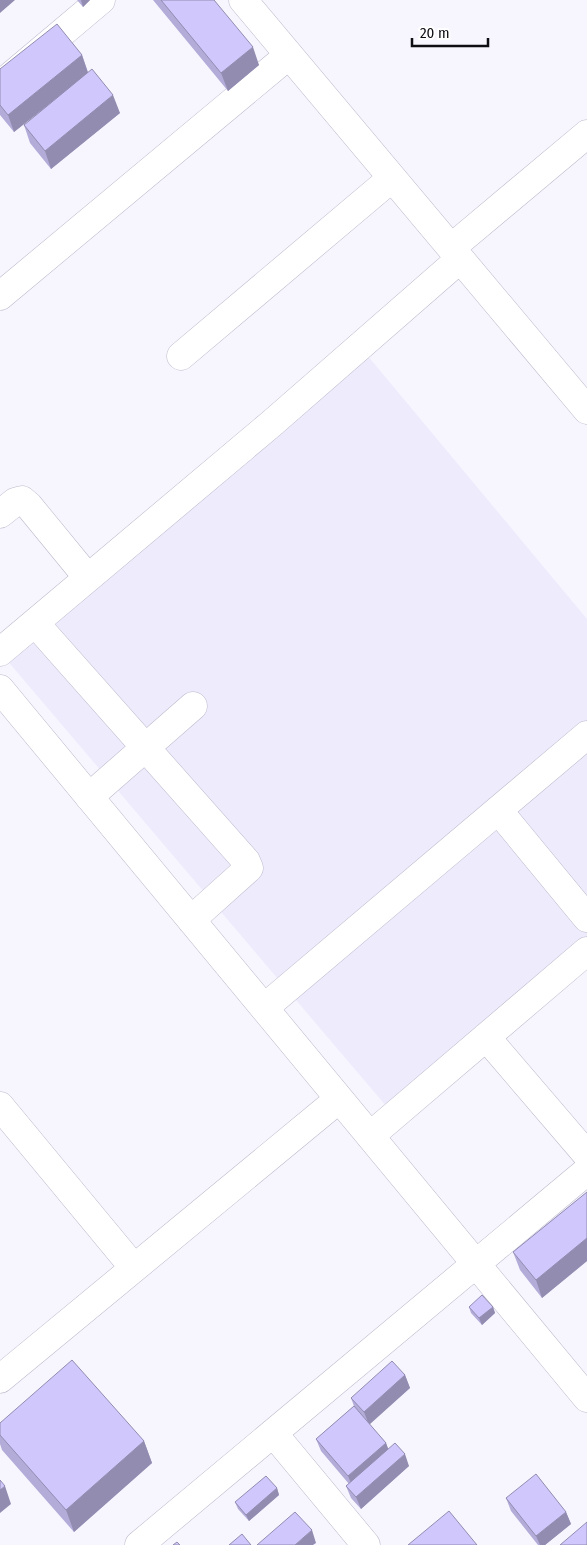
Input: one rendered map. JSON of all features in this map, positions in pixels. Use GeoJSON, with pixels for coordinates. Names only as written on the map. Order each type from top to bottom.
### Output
{"type":"FeatureCollection","features":[{"type":"Feature","properties":{"kind":"street"},"geometry":{"type":"LineString","coordinates":[[0,85],[101,0]]}},
{"type":"Feature","properties":{"kind":"street"},"geometry":{"type":"LineString","coordinates":[[243,0],[456,254],[584,400]]}},
{"type":"Feature","properties":{"kind":"street"},"geometry":{"type":"LineString","coordinates":[[0,296],[289,55]]}},
{"type":"Feature","properties":{"kind":"street"},"geometry":{"type":"LineString","coordinates":[[0,652],[271,424],[587,134]]}},
{"type":"Feature","properties":{"kind":"street"},"geometry":{"type":"LineString","coordinates":[[181,356],[392,178]]}},
{"type":"Feature","properties":{"kind":"street"},"geometry":{"type":"LineString","coordinates":[[0,514],[15,502],[22,500],[30,506],[88,578]]}},
{"type":"Feature","properties":{"kind":"street"},"geometry":{"type":"LineString","coordinates":[[35,623],[246,861],[249,868],[191,920]]}},
{"type":"Feature","properties":{"kind":"street"},"geometry":{"type":"LineString","coordinates":[[0,689],[587,1398]]}},
{"type":"Feature","properties":{"kind":"street"},"geometry":{"type":"LineString","coordinates":[[89,797],[193,706]]}},
{"type":"Feature","properties":{"kind":"street"},"geometry":{"type":"LineString","coordinates":[[264,1008],[587,735]]}},
{"type":"Feature","properties":{"kind":"street"},"geometry":{"type":"LineString","coordinates":[[498,810],[587,918]]}},
{"type":"Feature","properties":{"kind":"street"},"geometry":{"type":"LineString","coordinates":[[370,1136],[587,951]]}},
{"type":"Feature","properties":{"kind":"street"},"geometry":{"type":"LineString","coordinates":[[486,1037],[587,1155]]}},
{"type":"Feature","properties":{"kind":"street"},"geometry":{"type":"LineString","coordinates":[[0,1379],[339,1099]]}},
{"type":"Feature","properties":{"kind":"street"},"geometry":{"type":"LineString","coordinates":[[0,1106],[134,1268]]}},
{"type":"Feature","properties":{"kind":"street"},"geometry":{"type":"LineString","coordinates":[[138,1545],[587,1171]]}},
{"type":"Feature","properties":{"kind":"street"},"geometry":{"type":"LineString","coordinates":[[273,1433],[366,1545]]}},
{"type":"Feature","properties":{"kind":"shaded area"},"geometry":{"type":"Polygon","coordinates":[[[357,343],[587,619],[587,940],[387,1107],[0,652],[357,343]]]}},
{"type":"Feature","properties":{"kind":"building"},"geometry":{"type":"Polygon","coordinates":[[[161,0],[214,0],[253,47],[221,73],[161,0]]]}},
{"type":"Feature","properties":{"kind":"building"},"geometry":{"type":"Polygon","coordinates":[[[57,24],[82,55],[8,115],[0,105],[0,69],[57,24]]]}},
{"type":"Feature","properties":{"kind":"building"},"geometry":{"type":"Polygon","coordinates":[[[92,69],[113,95],[45,151],[24,125],[92,69]]]}},
{"type":"Feature","properties":{"kind":"building"},"geometry":{"type":"Polygon","coordinates":[[[587,1192],[587,1238],[536,1280],[513,1252],[587,1192]]]}},
{"type":"Feature","properties":{"kind":"building"},"geometry":{"type":"Polygon","coordinates":[[[482,1295],[493,1307],[479,1318],[469,1307],[482,1295]]]}},
{"type":"Feature","properties":{"kind":"building"},"geometry":{"type":"Polygon","coordinates":[[[72,1360],[144,1441],[66,1510],[0,1435],[0,1423],[72,1360]]]}},
{"type":"Feature","properties":{"kind":"building"},"geometry":{"type":"Polygon","coordinates":[[[392,1361],[405,1375],[364,1412],[351,1398],[392,1361]]]}},
{"type":"Feature","properties":{"kind":"building"},"geometry":{"type":"Polygon","coordinates":[[[354,1406],[386,1443],[348,1476],[316,1439],[354,1406]]]}},
{"type":"Feature","properties":{"kind":"building"},"geometry":{"type":"Polygon","coordinates":[[[395,1443],[405,1454],[356,1497],[346,1486],[395,1443]]]}},
{"type":"Feature","properties":{"kind":"building"},"geometry":{"type":"Polygon","coordinates":[[[536,1474],[566,1512],[536,1536],[506,1498],[536,1474]]]}},
{"type":"Feature","properties":{"kind":"building"},"geometry":{"type":"Polygon","coordinates":[[[266,1476],[277,1488],[246,1515],[235,1502],[266,1476]]]}},
{"type":"Feature","properties":{"kind":"building"},"geometry":{"type":"Polygon","coordinates":[[[0,1480],[5,1486],[0,1490],[0,1480]]]}},
{"type":"Feature","properties":{"kind":"building"},"geometry":{"type":"Polygon","coordinates":[[[449,1511],[477,1545],[408,1545],[449,1511]]]}},
{"type":"Feature","properties":{"kind":"building"},"geometry":{"type":"Polygon","coordinates":[[[295,1512],[312,1530],[295,1545],[257,1545],[295,1512]]]}},
{"type":"Feature","properties":{"kind":"building"},"geometry":{"type":"Polygon","coordinates":[[[587,1522],[587,1545],[560,1545],[587,1522]]]}},
{"type":"Feature","properties":{"kind":"building"},"geometry":{"type":"Polygon","coordinates":[[[242,1534],[251,1545],[229,1545],[242,1534]]]}}]}
